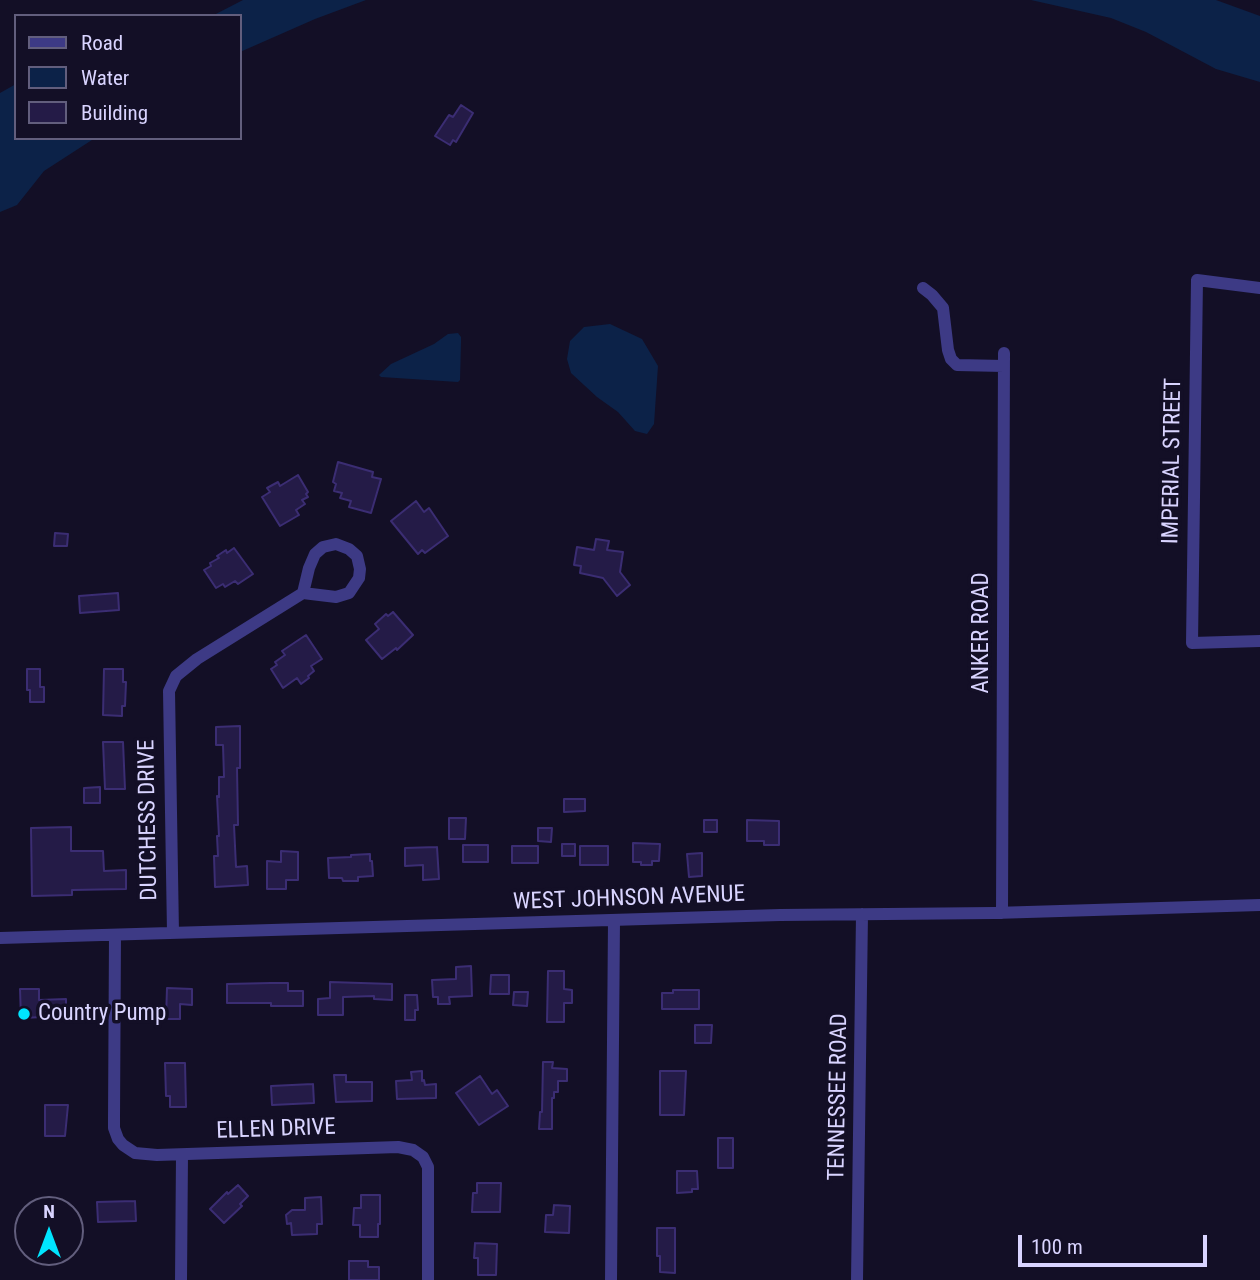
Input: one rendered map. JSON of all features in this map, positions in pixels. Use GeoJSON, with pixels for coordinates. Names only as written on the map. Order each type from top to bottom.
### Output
{"type":"FeatureCollection","features":[{"type":"Feature","properties":{"kind":"street","name":"IMPERIAL STREET"},"geometry":{"type":"LineString","coordinates":[[1260,288],[1197,280],[1192,643],[1260,641]]}},
{"type":"Feature","properties":{"kind":"street","name":"ANKER ROAD"},"geometry":{"type":"LineString","coordinates":[[923,288],[943,308],[948,350],[957,365],[1004,360],[1002,913]]}},
{"type":"Feature","properties":{"kind":"street"},"geometry":{"type":"LineString","coordinates":[[336,544],[349,549],[357,556],[359,578],[349,593],[336,597],[303,593],[315,554],[323,547],[336,544]]}},
{"type":"Feature","properties":{"kind":"street","name":"DUTCHESS DRIVE"},"geometry":{"type":"LineString","coordinates":[[173,933],[169,691],[176,676],[197,659],[303,593]]}},
{"type":"Feature","properties":{"kind":"street","name":"WEST JOHNSON AVENUE"},"geometry":{"type":"LineString","coordinates":[[0,938],[1260,905]]}},
{"type":"Feature","properties":{"kind":"street","name":"TENNESSEE ROAD"},"geometry":{"type":"LineString","coordinates":[[857,1280],[862,914]]}},
{"type":"Feature","properties":{"kind":"street"},"geometry":{"type":"LineString","coordinates":[[611,1280],[614,921]]}},
{"type":"Feature","properties":{"kind":"street","name":"ELLEN DRIVE"},"geometry":{"type":"LineString","coordinates":[[114,935],[114,1118],[118,1139],[122,1145],[144,1155],[408,1148],[419,1153],[426,1162],[429,1191],[428,1280]]}},
{"type":"Feature","properties":{"kind":"street"},"geometry":{"type":"LineString","coordinates":[[181,1280],[182,1155]]}},
{"type":"Feature","properties":{"kind":"water"},"geometry":{"type":"Polygon","coordinates":[[[243,0],[366,0],[242,51],[242,14],[216,14],[243,0]]]}},
{"type":"Feature","properties":{"kind":"water"},"geometry":{"type":"Polygon","coordinates":[[[1031,0],[1216,0],[1260,16],[1260,82],[1216,69],[1146,32],[1111,18],[1031,0]]]}},
{"type":"Feature","properties":{"kind":"water"},"geometry":{"type":"Polygon","coordinates":[[[14,85],[14,140],[92,140],[44,171],[17,205],[0,212],[0,93],[14,85]]]}},
{"type":"Feature","properties":{"kind":"water"},"geometry":{"type":"Polygon","coordinates":[[[610,324],[642,339],[658,366],[654,424],[647,434],[635,431],[618,412],[571,373],[567,359],[570,341],[584,327],[610,324]]]}},
{"type":"Feature","properties":{"kind":"water"},"geometry":{"type":"Polygon","coordinates":[[[458,333],[461,343],[458,382],[379,375],[391,364],[434,344],[448,334],[458,333]]]}},
{"type":"Feature","properties":{"kind":"building"},"geometry":{"type":"Polygon","coordinates":[[[461,105],[473,113],[456,142],[453,140],[450,145],[435,136],[449,115],[453,117],[461,105]]]}},
{"type":"Feature","properties":{"kind":"building"},"geometry":{"type":"Polygon","coordinates":[[[338,462],[373,472],[372,477],[381,479],[371,513],[349,507],[351,501],[340,498],[342,493],[334,491],[336,484],[333,482],[338,462]]]}},
{"type":"Feature","properties":{"kind":"building"},"geometry":{"type":"Polygon","coordinates":[[[298,475],[308,497],[302,500],[305,504],[296,510],[299,515],[280,526],[262,497],[270,492],[267,488],[278,482],[280,486],[298,475]]]}},
{"type":"Feature","properties":{"kind":"building"},"geometry":{"type":"Polygon","coordinates":[[[416,501],[424,512],[429,508],[448,536],[425,553],[422,550],[418,554],[391,521],[416,501]]]}},
{"type":"Feature","properties":{"kind":"building"},"geometry":{"type":"Polygon","coordinates":[[[55,533],[68,534],[67,546],[54,546],[55,533]]]}},
{"type":"Feature","properties":{"kind":"building"},"geometry":{"type":"Polygon","coordinates":[[[596,539],[609,541],[607,550],[623,552],[620,572],[630,585],[617,596],[603,578],[580,573],[581,566],[574,565],[577,547],[594,550],[596,539]]]}},
{"type":"Feature","properties":{"kind":"building"},"geometry":{"type":"Polygon","coordinates":[[[234,548],[253,574],[238,584],[235,581],[225,587],[223,584],[216,588],[204,570],[219,558],[217,556],[234,548]]]}},
{"type":"Feature","properties":{"kind":"building"},"geometry":{"type":"Polygon","coordinates":[[[118,593],[119,610],[80,613],[79,596],[118,593]]]}},
{"type":"Feature","properties":{"kind":"building"},"geometry":{"type":"Polygon","coordinates":[[[393,612],[413,635],[382,659],[366,640],[379,629],[375,624],[386,614],[388,616],[393,612]]]}},
{"type":"Feature","properties":{"kind":"building"},"geometry":{"type":"Polygon","coordinates":[[[306,635],[322,659],[311,666],[314,671],[301,684],[297,678],[283,688],[271,669],[277,665],[275,662],[285,655],[282,651],[306,635]]]}},
{"type":"Feature","properties":{"kind":"building"},"geometry":{"type":"Polygon","coordinates":[[[27,669],[40,669],[40,687],[44,687],[44,702],[30,702],[27,669]]]}},
{"type":"Feature","properties":{"kind":"building"},"geometry":{"type":"Polygon","coordinates":[[[104,669],[123,669],[123,682],[126,682],[122,716],[103,715],[104,669]]]}},
{"type":"Feature","properties":{"kind":"building"},"geometry":{"type":"Polygon","coordinates":[[[240,726],[240,768],[237,768],[238,825],[234,825],[236,867],[247,866],[248,885],[215,887],[214,856],[218,856],[219,836],[217,796],[219,797],[219,777],[224,777],[223,745],[216,745],[216,727],[240,726]]]}},
{"type":"Feature","properties":{"kind":"building"},"geometry":{"type":"Polygon","coordinates":[[[103,742],[123,742],[125,789],[105,789],[103,742]]]}},
{"type":"Feature","properties":{"kind":"building"},"geometry":{"type":"Polygon","coordinates":[[[100,787],[100,803],[84,803],[84,788],[100,787]]]}},
{"type":"Feature","properties":{"kind":"building"},"geometry":{"type":"Polygon","coordinates":[[[564,799],[585,799],[585,811],[564,812],[564,799]]]}},
{"type":"Feature","properties":{"kind":"building"},"geometry":{"type":"Polygon","coordinates":[[[449,818],[466,818],[465,839],[449,839],[449,818]]]}},
{"type":"Feature","properties":{"kind":"building"},"geometry":{"type":"Polygon","coordinates":[[[704,820],[717,820],[717,832],[704,832],[704,820]]]}},
{"type":"Feature","properties":{"kind":"building"},"geometry":{"type":"Polygon","coordinates":[[[747,820],[779,821],[779,845],[764,845],[764,841],[747,841],[747,820]]]}},
{"type":"Feature","properties":{"kind":"building"},"geometry":{"type":"Polygon","coordinates":[[[71,827],[71,851],[103,851],[104,871],[126,870],[126,889],[72,890],[72,895],[32,896],[31,828],[71,827]]]}},
{"type":"Feature","properties":{"kind":"building"},"geometry":{"type":"Polygon","coordinates":[[[538,828],[552,828],[551,842],[538,841],[538,828]]]}},
{"type":"Feature","properties":{"kind":"building"},"geometry":{"type":"Polygon","coordinates":[[[633,843],[660,844],[659,861],[652,861],[652,865],[633,862],[633,843]]]}},
{"type":"Feature","properties":{"kind":"building"},"geometry":{"type":"Polygon","coordinates":[[[562,844],[575,844],[575,856],[562,856],[562,844]]]}},
{"type":"Feature","properties":{"kind":"building"},"geometry":{"type":"Polygon","coordinates":[[[463,845],[488,845],[488,862],[463,862],[463,845]]]}},
{"type":"Feature","properties":{"kind":"building"},"geometry":{"type":"Polygon","coordinates":[[[512,846],[538,846],[538,863],[512,863],[512,846]]]}},
{"type":"Feature","properties":{"kind":"building"},"geometry":{"type":"Polygon","coordinates":[[[580,846],[608,846],[608,865],[580,865],[580,846]]]}},
{"type":"Feature","properties":{"kind":"building"},"geometry":{"type":"Polygon","coordinates":[[[437,847],[439,879],[423,880],[423,865],[405,866],[405,848],[437,847]]]}},
{"type":"Feature","properties":{"kind":"building"},"geometry":{"type":"Polygon","coordinates":[[[281,851],[298,852],[298,880],[286,880],[286,889],[267,889],[267,861],[281,862],[281,851]]]}},
{"type":"Feature","properties":{"kind":"building"},"geometry":{"type":"Polygon","coordinates":[[[702,853],[702,876],[689,877],[687,854],[702,853]]]}},
{"type":"Feature","properties":{"kind":"building"},"geometry":{"type":"Polygon","coordinates":[[[370,854],[373,876],[358,877],[358,881],[329,878],[328,858],[370,854]]]}},
{"type":"Feature","properties":{"kind":"building"},"geometry":{"type":"Polygon","coordinates":[[[471,966],[472,996],[449,997],[450,1004],[438,1004],[438,997],[433,997],[432,980],[456,979],[456,967],[471,966]]]}},
{"type":"Feature","properties":{"kind":"building"},"geometry":{"type":"Polygon","coordinates":[[[548,971],[564,971],[564,989],[572,990],[572,1003],[564,1003],[564,1022],[547,1022],[548,971]]]}},
{"type":"Feature","properties":{"kind":"building"},"geometry":{"type":"Polygon","coordinates":[[[491,975],[509,975],[509,994],[490,994],[491,975]]]}},
{"type":"Feature","properties":{"kind":"building"},"geometry":{"type":"Polygon","coordinates":[[[330,982],[392,984],[392,1000],[374,999],[374,996],[343,997],[343,1015],[318,1015],[318,999],[330,998],[330,982]]]}},
{"type":"Feature","properties":{"kind":"building"},"geometry":{"type":"Polygon","coordinates":[[[288,983],[288,991],[303,991],[303,1006],[227,1003],[227,984],[288,983]]]}},
{"type":"Feature","properties":{"kind":"building"},"geometry":{"type":"Polygon","coordinates":[[[167,988],[192,989],[192,1005],[180,1004],[180,1019],[166,1019],[167,988]]]}},
{"type":"Feature","properties":{"kind":"building"},"geometry":{"type":"Polygon","coordinates":[[[20,989],[39,989],[39,1000],[66,999],[66,1016],[21,1018],[20,989]]]}},
{"type":"Feature","properties":{"kind":"building"},"geometry":{"type":"Polygon","coordinates":[[[673,990],[699,990],[699,1009],[662,1009],[662,993],[673,993],[673,990]]]}},
{"type":"Feature","properties":{"kind":"building"},"geometry":{"type":"Polygon","coordinates":[[[514,992],[528,992],[527,1006],[513,1005],[514,992]]]}},
{"type":"Feature","properties":{"kind":"building"},"geometry":{"type":"Polygon","coordinates":[[[405,995],[417,995],[418,1010],[415,1010],[415,1020],[405,1020],[405,995]]]}},
{"type":"Feature","properties":{"kind":"building"},"geometry":{"type":"Polygon","coordinates":[[[695,1025],[712,1025],[711,1043],[695,1043],[695,1025]]]}},
{"type":"Feature","properties":{"kind":"building"},"geometry":{"type":"Polygon","coordinates":[[[543,1062],[553,1062],[552,1068],[567,1069],[567,1081],[558,1081],[558,1092],[554,1092],[552,1098],[552,1129],[539,1129],[543,1062]]]}},
{"type":"Feature","properties":{"kind":"building"},"geometry":{"type":"Polygon","coordinates":[[[165,1063],[185,1063],[186,1107],[170,1107],[170,1096],[166,1096],[165,1063]]]}},
{"type":"Feature","properties":{"kind":"building"},"geometry":{"type":"Polygon","coordinates":[[[422,1071],[425,1085],[436,1084],[436,1098],[397,1099],[396,1081],[412,1080],[411,1072],[422,1071]]]}},
{"type":"Feature","properties":{"kind":"building"},"geometry":{"type":"Polygon","coordinates":[[[660,1071],[686,1071],[684,1115],[660,1115],[660,1071]]]}},
{"type":"Feature","properties":{"kind":"building"},"geometry":{"type":"Polygon","coordinates":[[[334,1075],[346,1075],[346,1082],[372,1082],[372,1101],[336,1102],[334,1075]]]}},
{"type":"Feature","properties":{"kind":"building"},"geometry":{"type":"Polygon","coordinates":[[[480,1076],[492,1094],[497,1090],[508,1106],[479,1125],[456,1093],[480,1076]]]}},
{"type":"Feature","properties":{"kind":"building"},"geometry":{"type":"Polygon","coordinates":[[[313,1084],[314,1103],[272,1105],[271,1086],[313,1084]]]}},
{"type":"Feature","properties":{"kind":"building"},"geometry":{"type":"Polygon","coordinates":[[[45,1105],[68,1105],[65,1136],[45,1136],[45,1105]]]}},
{"type":"Feature","properties":{"kind":"building"},"geometry":{"type":"Polygon","coordinates":[[[718,1138],[733,1138],[733,1168],[718,1168],[718,1138]]]}},
{"type":"Feature","properties":{"kind":"building"},"geometry":{"type":"Polygon","coordinates":[[[677,1171],[697,1171],[698,1189],[677,1193],[677,1171]]]}},
{"type":"Feature","properties":{"kind":"building"},"geometry":{"type":"Polygon","coordinates":[[[477,1183],[501,1183],[500,1212],[472,1212],[473,1193],[477,1193],[477,1183]]]}},
{"type":"Feature","properties":{"kind":"building"},"geometry":{"type":"Polygon","coordinates":[[[238,1185],[248,1196],[240,1204],[242,1206],[224,1223],[210,1209],[238,1185]]]}},
{"type":"Feature","properties":{"kind":"building"},"geometry":{"type":"Polygon","coordinates":[[[361,1195],[380,1195],[378,1237],[360,1237],[360,1225],[353,1225],[354,1208],[361,1208],[361,1195]]]}},
{"type":"Feature","properties":{"kind":"building"},"geometry":{"type":"Polygon","coordinates":[[[321,1197],[322,1224],[317,1224],[317,1234],[292,1235],[291,1223],[287,1224],[286,1215],[292,1210],[305,1210],[305,1198],[321,1197]]]}},
{"type":"Feature","properties":{"kind":"building"},"geometry":{"type":"Polygon","coordinates":[[[135,1201],[136,1221],[98,1222],[97,1202],[135,1201]]]}},
{"type":"Feature","properties":{"kind":"building"},"geometry":{"type":"Polygon","coordinates":[[[554,1205],[570,1206],[569,1233],[545,1232],[546,1215],[553,1215],[554,1205]]]}},
{"type":"Feature","properties":{"kind":"building"},"geometry":{"type":"Polygon","coordinates":[[[657,1228],[675,1228],[675,1273],[660,1272],[657,1228]]]}},
{"type":"Feature","properties":{"kind":"building"},"geometry":{"type":"Polygon","coordinates":[[[475,1243],[497,1244],[496,1275],[478,1275],[478,1258],[474,1258],[475,1243]]]}},
{"type":"Feature","properties":{"kind":"building"},"geometry":{"type":"Polygon","coordinates":[[[349,1261],[368,1261],[368,1267],[379,1267],[379,1280],[349,1280],[349,1261]]]}},
{"type":"Feature","properties":{"kind":"place","name":"Country Pump"},"geometry":{"type":"Point","coordinates":[24,1014]}}]}
